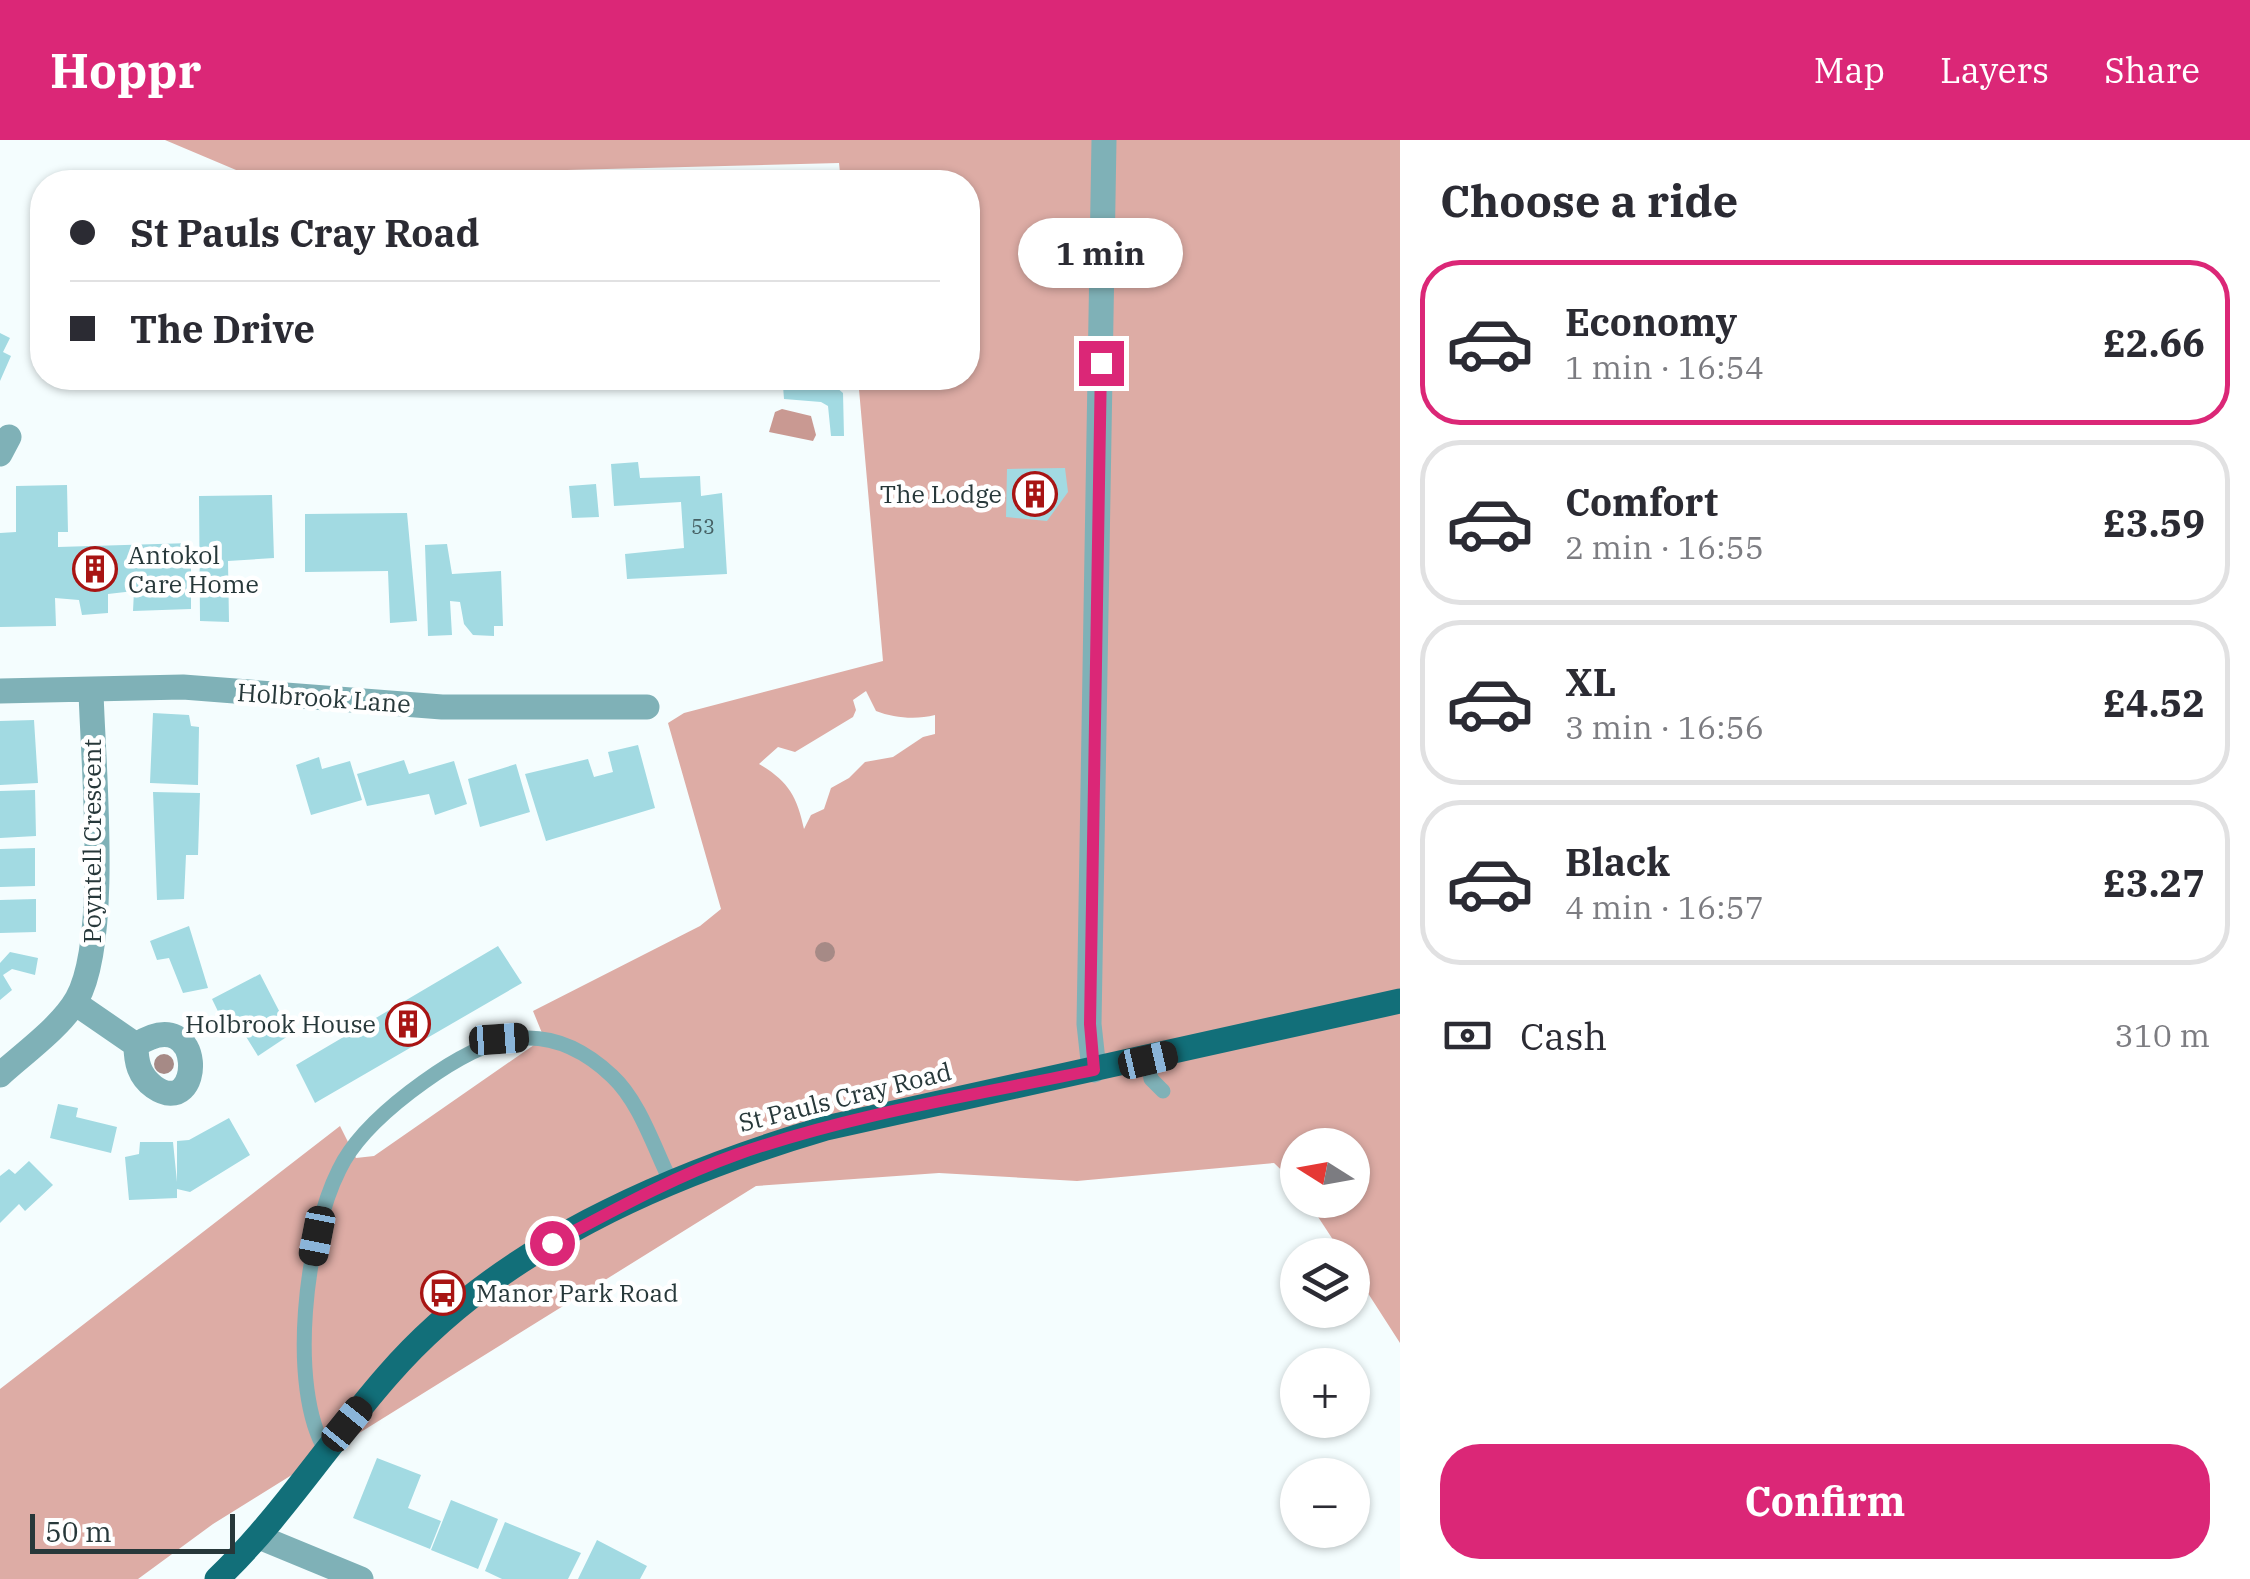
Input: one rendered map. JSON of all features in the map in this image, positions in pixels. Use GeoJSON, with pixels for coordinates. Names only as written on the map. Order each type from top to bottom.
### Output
{"type":"FeatureCollection","features":[{"type":"Feature","properties":{"kind":"main road","name":"St Pauls Cray Road"},"geometry":{"type":"LineString","coordinates":[[217,1579],[259,1537],[390,1372],[461,1302],[552,1243],[671,1182],[737,1154],[826,1128],[1148,1060],[1400,1001]]}},
{"type":"Feature","properties":{"kind":"street"},"geometry":{"type":"LineString","coordinates":[[1094,1070],[1090,1024],[1104,140]]}},
{"type":"Feature","properties":{"kind":"street","name":"Holbrook Lane"},"geometry":{"type":"LineString","coordinates":[[0,692],[183,687],[442,707],[648,707]]}},
{"type":"Feature","properties":{"kind":"street","name":"Poyntell Crescent"},"geometry":{"type":"LineString","coordinates":[[0,1075],[76,1002],[92,966],[96,924],[91,691]]}},
{"type":"Feature","properties":{"kind":"street"},"geometry":{"type":"LineString","coordinates":[[76,1002],[136,1045]]}},
{"type":"Feature","properties":{"kind":"street"},"geometry":{"type":"LineString","coordinates":[[259,1537],[361,1579]]}},
{"type":"Feature","properties":{"kind":"lane"},"geometry":{"type":"LineString","coordinates":[[326,1451],[313,1430],[306,1366],[312,1264],[322,1208],[340,1166],[399,1101],[451,1061],[499,1039],[536,1036],[581,1052],[614,1078],[671,1182]]}},
{"type":"Feature","properties":{"kind":"lane"},"geometry":{"type":"LineString","coordinates":[[1148,1060],[1151,1079],[1163,1091]]}},
{"type":"Feature","properties":{"kind":"shaded area"},"geometry":{"type":"Polygon","coordinates":[[[165,140],[1400,140],[1400,1343],[1370,1296],[1370,1238],[1332,1238],[1319,1218],[1370,1218],[1370,1128],[1280,1128],[1280,1169],[1274,1163],[1077,1181],[939,1173],[756,1186],[213,1524],[138,1579],[0,1579],[0,1389],[340,1126],[356,1158],[374,1156],[544,1038],[533,1011],[700,926],[721,909],[668,723],[684,713],[883,661],[859,390],[980,390],[980,170],[840,170],[839,163],[566,170],[236,170],[165,140]],[[866,691],[853,700],[853,717],[795,752],[778,747],[759,764],[790,790],[804,829],[811,815],[824,809],[831,788],[865,762],[893,757],[923,737],[935,734],[935,715],[905,718],[876,711],[866,691]]]}},
{"type":"Feature","properties":{"kind":"shaded area"},"geometry":{"type":"Polygon","coordinates":[[[782,409],[811,416],[816,435],[813,441],[769,432],[775,412],[782,409]]]}},
{"type":"Feature","properties":{"kind":"building"},"geometry":{"type":"Polygon","coordinates":[[[0,333],[10,338],[3,352],[11,356],[0,381],[0,333]]]}},
{"type":"Feature","properties":{"kind":"building"},"geometry":{"type":"Polygon","coordinates":[[[783,390],[840,390],[843,393],[844,436],[831,436],[828,406],[784,399],[783,390]]]}},
{"type":"Feature","properties":{"kind":"building"},"geometry":{"type":"Polygon","coordinates":[[[638,462],[640,478],[700,476],[701,496],[722,493],[727,574],[627,579],[625,554],[684,548],[681,502],[614,506],[611,464],[638,462]]]}},
{"type":"Feature","properties":{"kind":"building","name":"The Lodge"},"geometry":{"type":"Polygon","coordinates":[[[1065,468],[1068,492],[1047,521],[1006,517],[1007,469],[1065,468]]]}},
{"type":"Feature","properties":{"kind":"building"},"geometry":{"type":"Polygon","coordinates":[[[596,484],[599,517],[572,518],[569,486],[596,484]]]}},
{"type":"Feature","properties":{"kind":"building","name":"Antokol Care Home"},"geometry":{"type":"Polygon","coordinates":[[[67,485],[68,532],[58,532],[58,547],[191,543],[191,609],[133,611],[134,591],[108,594],[108,613],[82,615],[79,600],[55,598],[56,626],[0,627],[0,533],[16,532],[16,486],[67,485]]]}},
{"type":"Feature","properties":{"kind":"building"},"geometry":{"type":"Polygon","coordinates":[[[272,495],[274,558],[228,561],[229,622],[200,621],[199,496],[272,495]]]}},
{"type":"Feature","properties":{"kind":"building"},"geometry":{"type":"Polygon","coordinates":[[[407,513],[417,621],[390,623],[388,571],[305,572],[305,514],[407,513]]]}},
{"type":"Feature","properties":{"kind":"building"},"geometry":{"type":"Polygon","coordinates":[[[447,544],[452,574],[501,571],[503,626],[494,626],[494,636],[473,635],[464,624],[460,602],[450,601],[452,635],[428,636],[425,545],[447,544]]]}},
{"type":"Feature","properties":{"kind":"building"},"geometry":{"type":"Polygon","coordinates":[[[153,713],[189,715],[191,726],[199,727],[198,785],[150,783],[153,713]]]}},
{"type":"Feature","properties":{"kind":"building"},"geometry":{"type":"Polygon","coordinates":[[[34,720],[38,783],[0,785],[0,721],[34,720]]]}},
{"type":"Feature","properties":{"kind":"building"},"geometry":{"type":"Polygon","coordinates":[[[638,745],[655,808],[546,841],[525,774],[588,759],[594,777],[613,772],[608,752],[638,745]]]}},
{"type":"Feature","properties":{"kind":"building"},"geometry":{"type":"Polygon","coordinates":[[[319,757],[322,769],[350,761],[362,800],[311,815],[296,765],[319,757]]]}},
{"type":"Feature","properties":{"kind":"building"},"geometry":{"type":"Polygon","coordinates":[[[404,760],[409,774],[454,761],[467,804],[435,815],[429,794],[367,806],[357,774],[404,760]]]}},
{"type":"Feature","properties":{"kind":"building"},"geometry":{"type":"Polygon","coordinates":[[[516,764],[530,812],[480,827],[468,779],[516,764]]]}},
{"type":"Feature","properties":{"kind":"building"},"geometry":{"type":"Polygon","coordinates":[[[35,790],[36,836],[0,838],[0,791],[35,790]]]}},
{"type":"Feature","properties":{"kind":"building"},"geometry":{"type":"Polygon","coordinates":[[[153,792],[200,793],[198,855],[186,855],[184,899],[157,900],[153,792]]]}},
{"type":"Feature","properties":{"kind":"building"},"geometry":{"type":"Polygon","coordinates":[[[35,848],[35,886],[0,887],[0,849],[35,848]]]}},
{"type":"Feature","properties":{"kind":"building"},"geometry":{"type":"Polygon","coordinates":[[[36,899],[36,932],[0,933],[0,900],[36,899]]]}},
{"type":"Feature","properties":{"kind":"building"},"geometry":{"type":"Polygon","coordinates":[[[189,926],[208,988],[183,993],[169,958],[157,960],[150,941],[189,926]]]}},
{"type":"Feature","properties":{"kind":"building","name":"Holbrook House"},"geometry":{"type":"Polygon","coordinates":[[[498,946],[522,983],[315,1103],[296,1065],[498,946]]]}},
{"type":"Feature","properties":{"kind":"building"},"geometry":{"type":"Polygon","coordinates":[[[10,952],[38,958],[35,975],[12,969],[3,975],[12,990],[0,1000],[0,963],[10,952]]]}},
{"type":"Feature","properties":{"kind":"building"},"geometry":{"type":"Polygon","coordinates":[[[260,974],[291,1034],[258,1056],[240,1027],[228,1032],[212,999],[260,974]]]}},
{"type":"Feature","properties":{"kind":"building"},"geometry":{"type":"Polygon","coordinates":[[[58,1104],[78,1108],[76,1117],[117,1127],[111,1153],[50,1138],[58,1104]]]}},
{"type":"Feature","properties":{"kind":"building"},"geometry":{"type":"Polygon","coordinates":[[[229,1118],[250,1155],[190,1192],[177,1189],[177,1198],[129,1200],[125,1157],[139,1154],[140,1142],[173,1142],[177,1182],[177,1141],[189,1140],[229,1118]]]}},
{"type":"Feature","properties":{"kind":"building"},"geometry":{"type":"Polygon","coordinates":[[[29,1161],[53,1185],[25,1211],[19,1204],[0,1223],[0,1176],[9,1169],[15,1174],[29,1161]]]}},
{"type":"Feature","properties":{"kind":"building"},"geometry":{"type":"Polygon","coordinates":[[[377,1458],[421,1475],[408,1508],[441,1521],[430,1549],[353,1518],[377,1458]]]}},
{"type":"Feature","properties":{"kind":"building"},"geometry":{"type":"Polygon","coordinates":[[[451,1500],[498,1519],[478,1569],[431,1550],[451,1500]]]}},
{"type":"Feature","properties":{"kind":"building"},"geometry":{"type":"Polygon","coordinates":[[[505,1522],[581,1553],[568,1579],[502,1579],[485,1571],[505,1522]]]}},
{"type":"Feature","properties":{"kind":"building"},"geometry":{"type":"Polygon","coordinates":[[[597,1540],[647,1566],[640,1579],[578,1579],[597,1540]]]}},
{"type":"Feature","properties":{"kind":"place","name":"The Lodge"},"geometry":{"type":"Point","coordinates":[1035,494]}},
{"type":"Feature","properties":{"kind":"place","name":"Antokol Care Home"},"geometry":{"type":"Point","coordinates":[95,569]}},
{"type":"Feature","properties":{"kind":"place","name":"Holbrook House"},"geometry":{"type":"Point","coordinates":[408,1024]}},
{"type":"Feature","properties":{"kind":"place","name":"Manor Park Road"},"geometry":{"type":"Point","coordinates":[443,1293]}},
{"type":"Feature","properties":{"kind":"route"},"geometry":{"type":"LineString","coordinates":[[552,1243],[671,1182],[737,1154],[826,1128],[1094,1070],[1090,1024],[1101,363]]}}]}
